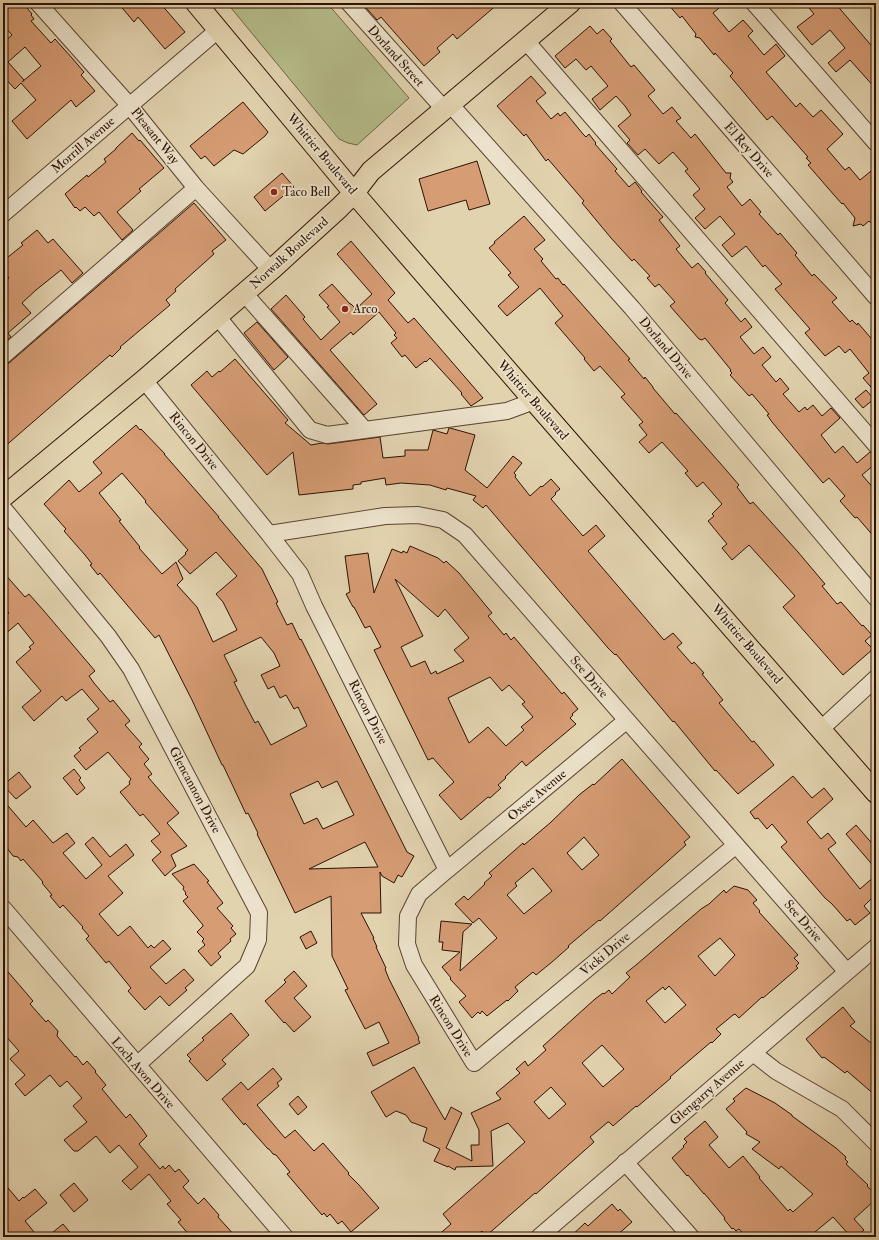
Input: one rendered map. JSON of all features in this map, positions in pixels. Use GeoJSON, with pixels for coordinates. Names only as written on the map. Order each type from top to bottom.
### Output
{"type":"FeatureCollection","features":[{"type":"Feature","properties":{"kind":"main road","name":"Whittier Boulevard"},"geometry":{"type":"LineString","coordinates":[[196,3],[354,193],[876,793]]}},
{"type":"Feature","properties":{"kind":"main road","name":"Norwalk Boulevard"},"geometry":{"type":"LineString","coordinates":[[3,498],[144,380],[271,270],[354,193],[370,171],[570,3]]}},
{"type":"Feature","properties":{"kind":"street","name":"Pleasant Way"},"geometry":{"type":"LineString","coordinates":[[38,3],[129,105],[196,188],[271,270]]}},
{"type":"Feature","properties":{"kind":"street","name":"Dorland Street"},"geometry":{"type":"LineString","coordinates":[[349,3],[447,107]]}},
{"type":"Feature","properties":{"kind":"street","name":"El Rey Drive"},"geometry":{"type":"LineString","coordinates":[[622,3],[876,297]]}},
{"type":"Feature","properties":{"kind":"street"},"geometry":{"type":"LineString","coordinates":[[754,3],[876,143]]}},
{"type":"Feature","properties":{"kind":"street","name":"Morrill Avenue"},"geometry":{"type":"LineString","coordinates":[[3,214],[218,30]]}},
{"type":"Feature","properties":{"kind":"street"},"geometry":{"type":"LineString","coordinates":[[526,41],[876,445]]}},
{"type":"Feature","properties":{"kind":"street","name":"Dorland Drive"},"geometry":{"type":"LineString","coordinates":[[447,107],[632,308],[876,598]]}},
{"type":"Feature","properties":{"kind":"street"},"geometry":{"type":"LineString","coordinates":[[3,356],[196,188]]}},
{"type":"Feature","properties":{"kind":"street"},"geometry":{"type":"LineString","coordinates":[[244,293],[364,429]]}},
{"type":"Feature","properties":{"kind":"street"},"geometry":{"type":"LineString","coordinates":[[218,316],[310,430],[327,435],[507,411],[534,401]]}},
{"type":"Feature","properties":{"kind":"street","name":"Rincon Drive"},"geometry":{"type":"LineString","coordinates":[[144,380],[300,574],[314,606],[447,870],[419,894],[408,916],[407,944],[414,965],[474,1063]]}},
{"type":"Feature","properties":{"kind":"street","name":"Glencannon Drive"},"geometry":{"type":"LineString","coordinates":[[3,508],[108,636],[131,669],[259,913],[258,940],[247,966],[137,1065]]}},
{"type":"Feature","properties":{"kind":"street","name":"See Drive"},"geometry":{"type":"LineString","coordinates":[[269,534],[385,516],[418,515],[443,520],[465,535],[847,972]]}},
{"type":"Feature","properties":{"kind":"street"},"geometry":{"type":"LineString","coordinates":[[821,729],[876,678]]}},
{"type":"Feature","properties":{"kind":"street","name":"Oxsee Avenue"},"geometry":{"type":"LineString","coordinates":[[447,870],[627,720]]}},
{"type":"Feature","properties":{"kind":"street","name":"Vicki Drive"},"geometry":{"type":"LineString","coordinates":[[474,1063],[736,845]]}},
{"type":"Feature","properties":{"kind":"street","name":"Loch Avon Drive"},"geometry":{"type":"LineString","coordinates":[[3,908],[284,1237]]}},
{"type":"Feature","properties":{"kind":"street","name":"Glengarry Avenue"},"geometry":{"type":"LineString","coordinates":[[539,1237],[876,947]]}},
{"type":"Feature","properties":{"kind":"street"},"geometry":{"type":"LineString","coordinates":[[753,1053],[776,1070],[842,1109],[876,1142]]}},
{"type":"Feature","properties":{"kind":"street"},"geometry":{"type":"LineString","coordinates":[[625,1162],[691,1237]]}},
{"type":"Feature","properties":{"kind":"green space"},"geometry":{"type":"Polygon","coordinates":[[[227,3],[327,3],[409,98],[357,145],[339,139],[227,3]]]}},
{"type":"Feature","properties":{"kind":"building"},"geometry":{"type":"Polygon","coordinates":[[[3,3],[23,3],[32,14],[31,15],[34,19],[31,21],[51,43],[55,39],[84,72],[81,75],[95,91],[76,107],[71,100],[27,139],[12,121],[36,100],[21,83],[15,89],[3,76],[3,43],[12,35],[3,25],[3,3]],[[25,47],[8,62],[24,80],[22,82],[41,66],[25,47]]]}},
{"type":"Feature","properties":{"kind":"building"},"geometry":{"type":"Polygon","coordinates":[[[118,3],[160,3],[185,32],[165,49],[138,17],[134,22],[118,3]]]}},
{"type":"Feature","properties":{"kind":"building"},"geometry":{"type":"Polygon","coordinates":[[[362,3],[459,3],[462,6],[465,3],[499,3],[457,39],[453,34],[437,48],[440,52],[424,66],[381,17],[377,20],[362,3]]]}},
{"type":"Feature","properties":{"kind":"building"},"geometry":{"type":"Polygon","coordinates":[[[667,3],[725,3],[713,13],[729,32],[743,20],[753,31],[748,36],[764,55],[776,44],[785,56],[766,72],[796,107],[800,103],[813,117],[821,110],[843,134],[827,149],[845,170],[849,167],[860,180],[876,167],[876,228],[869,221],[863,226],[861,224],[853,226],[855,218],[808,165],[811,163],[806,158],[808,157],[772,116],[767,120],[730,76],[733,73],[715,53],[714,55],[700,38],[695,37],[696,34],[682,16],[680,18],[667,3]]]}},
{"type":"Feature","properties":{"kind":"building"},"geometry":{"type":"Polygon","coordinates":[[[805,3],[835,3],[876,51],[876,89],[850,60],[836,72],[828,63],[845,48],[830,30],[812,45],[797,27],[814,14],[805,3]]]}},
{"type":"Feature","properties":{"kind":"building"},"geometry":{"type":"Polygon","coordinates":[[[590,26],[597,34],[603,29],[612,39],[610,41],[631,67],[634,65],[655,90],[648,96],[663,114],[672,107],[681,118],[676,121],[691,138],[695,134],[726,173],[731,173],[730,178],[733,182],[727,187],[742,206],[750,199],[761,212],[759,214],[778,235],[780,233],[797,253],[795,255],[812,276],[814,274],[837,298],[832,302],[850,322],[852,320],[857,325],[858,323],[876,344],[876,393],[863,378],[869,373],[850,349],[845,353],[839,346],[825,356],[805,333],[810,329],[775,289],[782,284],[765,265],[763,267],[746,246],[732,257],[722,245],[735,234],[720,216],[705,229],[695,218],[705,209],[693,195],[700,189],[685,171],[688,169],[673,152],[659,164],[645,149],[638,155],[627,143],[630,140],[618,126],[631,115],[625,106],[616,96],[600,110],[592,99],[608,86],[591,66],[586,70],[576,59],[565,68],[555,56],[590,26]]]}},
{"type":"Feature","properties":{"kind":"building"},"geometry":{"type":"Polygon","coordinates":[[[531,76],[546,93],[536,101],[551,119],[558,113],[560,116],[565,112],[586,137],[589,134],[596,143],[595,144],[617,169],[615,171],[629,187],[635,182],[642,191],[641,192],[663,217],[659,220],[680,246],[676,249],[692,268],[698,263],[728,300],[725,303],[741,322],[745,318],[752,327],[740,337],[754,354],[763,347],[771,357],[762,365],[776,382],[780,378],[789,389],[783,394],[799,412],[805,407],[807,410],[813,405],[822,416],[831,408],[840,418],[821,435],[835,453],[843,446],[857,463],[870,452],[876,454],[876,463],[862,475],[876,491],[876,539],[857,517],[855,518],[840,501],[845,496],[829,478],[823,483],[772,422],[767,415],[769,414],[752,394],[749,396],[730,375],[732,373],[730,371],[731,370],[705,338],[702,340],[699,339],[670,306],[675,302],[659,284],[655,287],[647,278],[650,276],[634,259],[632,261],[611,238],[582,203],[584,201],[548,159],[546,161],[526,134],[524,136],[497,106],[531,76]]]}},
{"type":"Feature","properties":{"kind":"building"},"geometry":{"type":"Polygon","coordinates":[[[243,102],[268,132],[243,154],[234,150],[214,166],[205,156],[201,159],[190,146],[243,102]]]}},
{"type":"Feature","properties":{"kind":"building"},"geometry":{"type":"Polygon","coordinates":[[[132,133],[164,168],[139,189],[141,191],[117,212],[133,230],[122,240],[99,212],[94,216],[85,207],[80,211],[76,207],[75,208],[65,194],[87,175],[88,177],[106,162],[104,159],[132,133]]]}},
{"type":"Feature","properties":{"kind":"building"},"geometry":{"type":"Polygon","coordinates":[[[477,161],[490,204],[469,210],[466,200],[428,211],[419,179],[477,161]]]}},
{"type":"Feature","properties":{"kind":"building","name":"Taco Bell"},"geometry":{"type":"Polygon","coordinates":[[[282,173],[294,187],[265,211],[254,197],[282,173]]]}},
{"type":"Feature","properties":{"kind":"building"},"geometry":{"type":"Polygon","coordinates":[[[194,203],[226,240],[212,251],[214,254],[175,289],[176,291],[166,300],[170,305],[120,347],[121,348],[112,357],[110,355],[3,448],[3,365],[9,363],[194,203]]]}},
{"type":"Feature","properties":{"kind":"building"},"geometry":{"type":"Polygon","coordinates":[[[524,216],[545,240],[534,249],[543,259],[541,261],[556,279],[558,278],[563,285],[564,284],[630,359],[628,360],[644,379],[645,377],[675,414],[676,413],[739,485],[737,487],[750,504],[753,502],[798,552],[825,584],[822,586],[837,604],[841,602],[872,635],[865,641],[873,649],[843,675],[783,607],[795,596],[749,545],[732,560],[722,548],[727,544],[708,521],[714,516],[712,514],[722,504],[703,482],[697,487],[685,473],[688,471],[662,442],[649,453],[639,442],[647,435],[639,425],[643,422],[621,397],[625,394],[600,366],[594,371],[584,359],[585,358],[555,323],[563,316],[540,288],[507,316],[498,306],[519,287],[508,275],[511,273],[489,248],[524,216]]]}},
{"type":"Feature","properties":{"kind":"building"},"geometry":{"type":"Polygon","coordinates":[[[37,230],[48,243],[53,239],[83,273],[72,283],[61,270],[36,290],[22,303],[31,313],[8,333],[11,337],[3,343],[3,283],[9,278],[3,271],[3,261],[23,245],[21,243],[37,230]]]}},
{"type":"Feature","properties":{"kind":"building"},"geometry":{"type":"Polygon","coordinates":[[[351,241],[395,293],[388,300],[408,323],[414,318],[483,398],[471,406],[461,394],[462,393],[430,358],[416,368],[405,355],[402,357],[391,343],[397,338],[394,335],[396,333],[379,312],[353,335],[351,332],[330,350],[377,404],[364,415],[271,309],[286,295],[305,317],[303,319],[321,340],[340,322],[319,295],[332,284],[356,309],[372,294],[337,254],[351,241]]]}},
{"type":"Feature","properties":{"kind":"building"},"geometry":{"type":"Polygon","coordinates":[[[257,322],[288,357],[274,370],[244,333],[257,322]]]}},
{"type":"Feature","properties":{"kind":"building"},"geometry":{"type":"Polygon","coordinates":[[[235,359],[288,420],[285,423],[311,445],[380,437],[383,458],[405,456],[405,450],[428,450],[433,430],[447,434],[450,428],[475,435],[465,470],[487,488],[513,456],[522,463],[514,473],[516,475],[515,477],[530,496],[551,479],[560,489],[551,499],[583,536],[596,525],[605,536],[588,551],[664,640],[673,633],[682,643],[677,647],[692,664],[694,662],[704,673],[702,674],[723,700],[719,703],[774,765],[738,794],[716,770],[715,771],[674,721],[673,722],[616,654],[615,655],[608,648],[486,505],[483,508],[473,500],[476,496],[430,485],[401,483],[386,485],[385,478],[361,482],[361,484],[353,485],[353,489],[299,495],[293,452],[267,475],[191,385],[207,371],[212,377],[235,359]]]}},
{"type":"Feature","properties":{"kind":"building"},"geometry":{"type":"Polygon","coordinates":[[[866,390],[874,399],[863,408],[855,399],[866,390]]]}},
{"type":"Feature","properties":{"kind":"building"},"geometry":{"type":"Polygon","coordinates":[[[136,425],[165,454],[262,569],[287,625],[292,623],[300,640],[301,639],[407,852],[414,856],[402,877],[398,875],[394,883],[382,876],[380,872],[381,913],[361,913],[374,938],[376,947],[386,968],[385,969],[389,979],[419,1038],[420,1043],[373,1066],[367,1053],[389,1043],[379,1022],[365,1029],[345,990],[348,989],[332,956],[331,896],[295,913],[257,834],[258,833],[248,813],[246,814],[192,700],[159,635],[155,638],[100,573],[98,575],[90,565],[92,564],[64,531],[66,529],[44,504],[69,480],[79,492],[102,473],[93,462],[136,425]],[[122,473],[99,493],[121,520],[119,521],[140,547],[139,548],[162,574],[176,562],[183,579],[177,585],[197,607],[213,642],[237,630],[223,602],[216,594],[237,576],[216,552],[190,574],[178,561],[186,554],[185,553],[188,550],[145,502],[146,501],[122,473]],[[261,637],[224,655],[237,681],[234,682],[246,706],[255,723],[258,721],[271,745],[307,726],[298,707],[294,709],[286,695],[280,698],[274,686],[268,689],[261,675],[280,666],[274,653],[261,637]],[[318,781],[290,794],[304,824],[317,818],[323,829],[354,815],[337,781],[322,788],[318,781]],[[365,842],[309,869],[378,867],[365,842]]]}},
{"type":"Feature","properties":{"kind":"building"},"geometry":{"type":"Polygon","coordinates":[[[410,546],[438,558],[444,563],[446,561],[459,573],[492,613],[488,616],[504,635],[506,633],[511,640],[514,637],[562,694],[564,692],[578,709],[570,718],[576,724],[526,766],[522,761],[498,785],[501,788],[461,820],[439,795],[454,782],[433,758],[428,760],[374,650],[381,647],[370,626],[365,628],[346,594],[350,592],[345,556],[368,553],[374,593],[392,549],[402,553],[403,551],[407,553],[410,546]],[[395,579],[423,636],[401,647],[411,667],[425,661],[431,674],[436,671],[437,674],[464,661],[454,650],[469,638],[445,609],[438,617],[395,579]],[[490,677],[448,698],[469,743],[488,727],[506,746],[524,730],[521,727],[533,717],[522,704],[525,702],[509,685],[502,691],[490,677]]]}},
{"type":"Feature","properties":{"kind":"building"},"geometry":{"type":"Polygon","coordinates":[[[3,572],[25,597],[29,594],[44,611],[95,671],[89,676],[94,683],[110,702],[113,700],[130,721],[125,725],[142,744],[139,747],[149,759],[144,764],[152,774],[148,777],[179,813],[167,823],[187,846],[171,855],[176,866],[165,876],[152,860],[161,852],[151,841],[160,834],[143,814],[140,816],[120,792],[130,784],[129,782],[131,779],[108,752],[86,770],[74,756],[81,750],[79,748],[98,732],[87,719],[99,709],[82,689],[66,701],[62,696],[34,721],[22,707],[41,691],[16,662],[31,649],[29,647],[34,643],[18,623],[3,636],[3,617],[9,613],[3,606],[3,572]]]}},
{"type":"Feature","properties":{"kind":"building"},"geometry":{"type":"Polygon","coordinates":[[[622,759],[690,837],[684,842],[686,845],[600,921],[599,920],[568,946],[569,947],[552,962],[536,975],[533,972],[515,987],[518,991],[508,1001],[507,1000],[487,1016],[482,1011],[480,1014],[478,1012],[472,1018],[459,1002],[466,996],[450,979],[451,978],[442,967],[460,952],[442,950],[443,942],[439,942],[441,921],[472,924],[463,932],[460,971],[497,938],[479,918],[473,923],[455,904],[464,896],[468,900],[492,876],[489,873],[523,843],[524,845],[550,823],[579,795],[593,784],[594,785],[622,759]],[[584,837],[567,853],[582,870],[599,855],[584,837]],[[533,868],[515,883],[517,886],[507,895],[524,914],[552,891],[533,868]]]}},
{"type":"Feature","properties":{"kind":"building"},"geometry":{"type":"Polygon","coordinates":[[[74,769],[81,778],[79,780],[85,788],[77,795],[63,778],[74,769]]]}},
{"type":"Feature","properties":{"kind":"building"},"geometry":{"type":"Polygon","coordinates":[[[19,772],[31,787],[16,799],[3,785],[19,772]]]}},
{"type":"Feature","properties":{"kind":"building"},"geometry":{"type":"Polygon","coordinates":[[[793,776],[812,798],[824,788],[833,799],[807,822],[821,839],[828,833],[836,843],[828,849],[860,889],[876,875],[876,894],[864,906],[870,913],[855,925],[850,919],[847,921],[825,898],[781,847],[787,842],[772,824],[767,829],[758,818],[755,819],[750,812],[793,776]]]}},
{"type":"Feature","properties":{"kind":"building"},"geometry":{"type":"Polygon","coordinates":[[[3,800],[26,827],[33,820],[53,843],[67,833],[75,843],[63,853],[86,879],[102,865],[85,844],[93,837],[110,857],[126,844],[134,855],[108,876],[123,893],[99,914],[118,936],[130,926],[148,948],[151,945],[154,948],[163,940],[171,949],[150,967],[166,984],[184,969],[194,980],[185,988],[187,990],[169,1006],[160,996],[145,1010],[128,991],[131,988],[109,961],[106,963],[86,939],[89,936],[82,928],[83,927],[63,905],[60,908],[50,896],[52,895],[42,883],[43,882],[23,859],[21,861],[18,857],[13,856],[4,846],[8,843],[3,837],[3,800]]]}},
{"type":"Feature","properties":{"kind":"building"},"geometry":{"type":"Polygon","coordinates":[[[856,825],[876,848],[876,869],[846,834],[856,825]]]}},
{"type":"Feature","properties":{"kind":"building"},"geometry":{"type":"Polygon","coordinates":[[[194,864],[209,881],[207,882],[223,903],[217,908],[233,926],[231,928],[236,934],[218,953],[221,957],[211,966],[198,951],[205,945],[202,941],[204,939],[197,932],[203,925],[183,901],[188,897],[183,889],[184,887],[172,874],[194,864]]]}},
{"type":"Feature","properties":{"kind":"building"},"geometry":{"type":"Polygon","coordinates":[[[734,886],[748,890],[757,900],[753,903],[760,911],[759,912],[798,955],[794,958],[799,963],[796,966],[798,968],[739,1018],[735,1014],[716,1029],[721,1034],[712,1043],[711,1042],[637,1107],[636,1106],[613,1126],[608,1122],[590,1137],[594,1142],[486,1236],[482,1231],[475,1237],[436,1237],[451,1224],[443,1214],[525,1142],[508,1123],[491,1131],[493,1166],[456,1167],[455,1170],[434,1161],[440,1149],[423,1141],[427,1128],[411,1122],[406,1115],[396,1111],[386,1117],[371,1092],[414,1067],[445,1120],[451,1107],[462,1113],[446,1148],[472,1161],[471,1145],[479,1145],[479,1130],[471,1113],[501,1099],[496,1093],[520,1073],[516,1069],[525,1061],[528,1066],[546,1050],[543,1046],[595,999],[609,990],[612,994],[630,977],[626,973],[724,890],[726,893],[734,886]],[[720,938],[698,956],[715,976],[735,955],[720,938]],[[669,986],[665,990],[663,987],[646,1001],[665,1023],[686,1005],[669,986]],[[602,1045],[582,1063],[603,1087],[624,1069],[602,1045]],[[551,1087],[534,1102],[549,1119],[566,1104],[551,1087]]]}},
{"type":"Feature","properties":{"kind":"building"},"geometry":{"type":"Polygon","coordinates":[[[311,931],[317,943],[306,949],[300,937],[311,931]]]}},
{"type":"Feature","properties":{"kind":"building"},"geometry":{"type":"Polygon","coordinates":[[[3,966],[33,1001],[30,1004],[46,1022],[48,1020],[58,1031],[57,1036],[75,1057],[76,1056],[83,1065],[87,1061],[96,1071],[95,1072],[106,1085],[102,1089],[126,1118],[130,1114],[142,1129],[147,1136],[139,1144],[160,1169],[163,1166],[165,1169],[169,1165],[175,1172],[179,1169],[189,1181],[183,1187],[198,1204],[204,1198],[219,1215],[218,1217],[236,1237],[191,1237],[178,1222],[181,1220],[167,1204],[171,1201],[149,1174],[131,1190],[122,1181],[138,1167],[119,1145],[110,1153],[96,1136],[78,1151],[74,1151],[64,1140],[87,1122],[73,1106],[82,1098],[67,1081],[60,1087],[50,1075],[25,1096],[15,1084],[25,1075],[10,1059],[19,1051],[3,1033],[3,966]]]}},
{"type":"Feature","properties":{"kind":"building"},"geometry":{"type":"Polygon","coordinates":[[[294,971],[307,986],[294,998],[311,1017],[294,1032],[265,1001],[286,982],[284,980],[294,971]]]}},
{"type":"Feature","properties":{"kind":"building"},"geometry":{"type":"Polygon","coordinates":[[[843,1007],[855,1022],[850,1026],[876,1047],[876,1096],[847,1071],[845,1073],[824,1057],[822,1058],[806,1039],[843,1007]]]}},
{"type":"Feature","properties":{"kind":"building"},"geometry":{"type":"Polygon","coordinates":[[[231,1013],[249,1035],[222,1060],[226,1064],[207,1081],[189,1061],[191,1059],[187,1055],[204,1040],[202,1038],[231,1013]]]}},
{"type":"Feature","properties":{"kind":"building"},"geometry":{"type":"Polygon","coordinates":[[[273,1068],[282,1079],[277,1083],[279,1086],[257,1105],[285,1138],[295,1130],[314,1151],[323,1143],[349,1173],[348,1174],[379,1208],[351,1232],[342,1221],[338,1224],[330,1214],[327,1217],[324,1213],[322,1215],[287,1174],[290,1172],[276,1155],[268,1149],[245,1123],[244,1125],[222,1099],[241,1082],[248,1090],[273,1068]]]}},
{"type":"Feature","properties":{"kind":"building"},"geometry":{"type":"Polygon","coordinates":[[[746,1088],[775,1103],[836,1148],[846,1157],[845,1159],[848,1162],[846,1164],[868,1185],[867,1186],[876,1195],[876,1199],[854,1219],[864,1230],[856,1237],[851,1237],[833,1217],[809,1237],[746,1237],[739,1229],[736,1231],[733,1228],[732,1229],[724,1219],[725,1218],[704,1193],[672,1158],[684,1147],[683,1146],[687,1142],[684,1139],[705,1121],[718,1137],[709,1145],[729,1168],[743,1156],[760,1177],[759,1178],[788,1211],[790,1209],[793,1212],[813,1194],[781,1166],[779,1169],[752,1149],[760,1142],[746,1134],[747,1132],[726,1109],[735,1101],[733,1099],[746,1088]]]}},
{"type":"Feature","properties":{"kind":"building"},"geometry":{"type":"Polygon","coordinates":[[[298,1096],[307,1107],[298,1115],[289,1104],[298,1096]]]}},
{"type":"Feature","properties":{"kind":"building"},"geometry":{"type":"Polygon","coordinates":[[[3,1182],[19,1201],[35,1189],[47,1203],[25,1221],[34,1232],[28,1237],[10,1237],[3,1228],[3,1182]]]}},
{"type":"Feature","properties":{"kind":"building"},"geometry":{"type":"Polygon","coordinates":[[[74,1183],[88,1200],[74,1212],[60,1195],[74,1183]]]}},
{"type":"Feature","properties":{"kind":"building"},"geometry":{"type":"Polygon","coordinates":[[[612,1204],[618,1211],[620,1209],[632,1222],[615,1237],[570,1237],[585,1223],[588,1226],[612,1204]]]}},
{"type":"Feature","properties":{"kind":"building"},"geometry":{"type":"Polygon","coordinates":[[[63,1224],[74,1237],[47,1237],[63,1224]]]}},
{"type":"Feature","properties":{"kind":"place","name":"Taco Bell"},"geometry":{"type":"Point","coordinates":[274,192]}},
{"type":"Feature","properties":{"kind":"place","name":"Arco"},"geometry":{"type":"Point","coordinates":[345,309]}}]}
